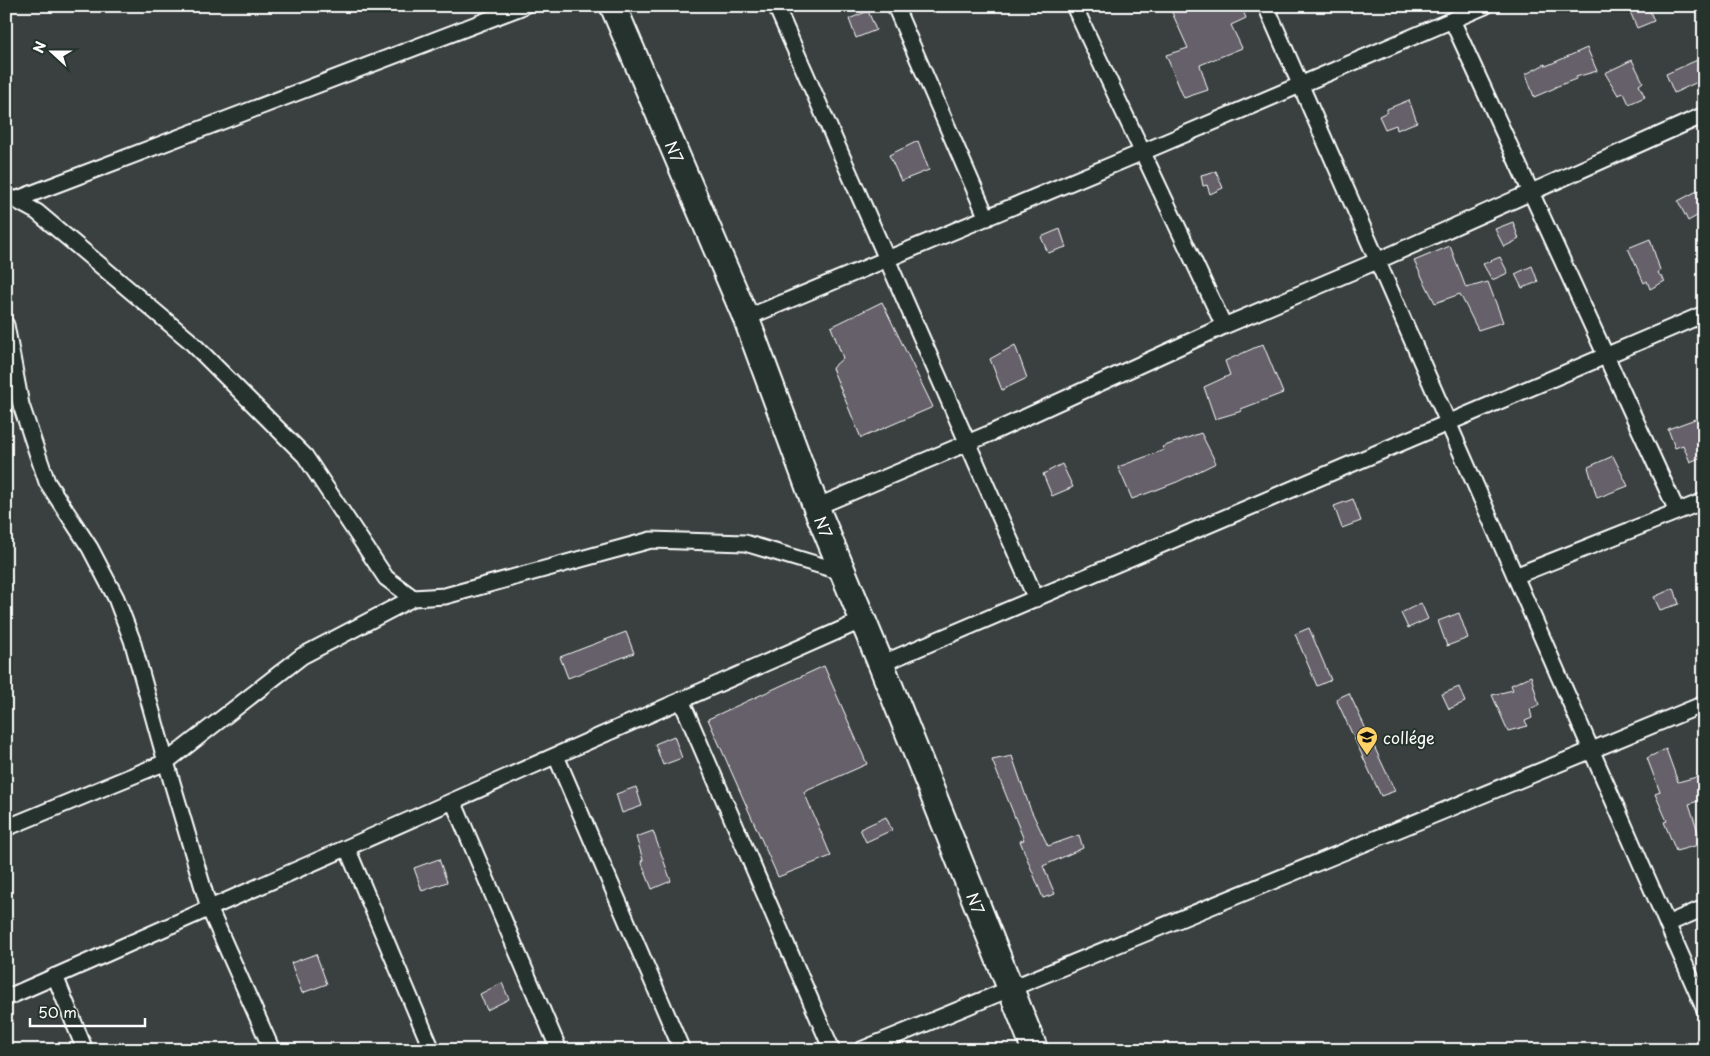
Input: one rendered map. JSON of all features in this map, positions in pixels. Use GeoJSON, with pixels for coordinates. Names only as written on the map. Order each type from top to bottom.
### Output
{"type":"FeatureCollection","features":[{"type":"Feature","properties":{"kind":"main road","name":"N7"},"geometry":{"type":"LineString","coordinates":[[613,6],[746,318],[816,507],[881,664],[1035,1050]]}},
{"type":"Feature","properties":{"kind":"street"},"geometry":{"type":"LineString","coordinates":[[11,197],[524,6]]}},
{"type":"Feature","properties":{"kind":"street"},"geometry":{"type":"LineString","coordinates":[[776,6],[1036,599]]}},
{"type":"Feature","properties":{"kind":"street"},"geometry":{"type":"LineString","coordinates":[[895,6],[986,218]]}},
{"type":"Feature","properties":{"kind":"street"},"geometry":{"type":"LineString","coordinates":[[1074,6],[1224,326]]}},
{"type":"Feature","properties":{"kind":"street"},"geometry":{"type":"LineString","coordinates":[[1266,6],[1704,1008]]}},
{"type":"Feature","properties":{"kind":"street"},"geometry":{"type":"LineString","coordinates":[[746,318],[1485,6]]}},
{"type":"Feature","properties":{"kind":"street"},"geometry":{"type":"LineString","coordinates":[[1452,20],[1677,512]]}},
{"type":"Feature","properties":{"kind":"street"},"geometry":{"type":"LineString","coordinates":[[816,507],[967,443],[1224,326],[1377,261],[1704,115]]}},
{"type":"Feature","properties":{"kind":"street"},"geometry":{"type":"LineString","coordinates":[[11,197],[37,212],[189,340],[304,456],[386,578],[414,598]]}},
{"type":"Feature","properties":{"kind":"street"},"geometry":{"type":"LineString","coordinates":[[881,664],[1704,314]]}},
{"type":"Feature","properties":{"kind":"street"},"geometry":{"type":"LineString","coordinates":[[6,324],[10,367],[47,482],[90,548],[116,598],[132,640],[209,908],[272,1050]]}},
{"type":"Feature","properties":{"kind":"street"},"geometry":{"type":"LineString","coordinates":[[1515,576],[1704,501]]}},
{"type":"Feature","properties":{"kind":"street"},"geometry":{"type":"LineString","coordinates":[[6,828],[166,762],[302,656],[414,598],[445,596],[651,540],[745,543],[842,572]]}},
{"type":"Feature","properties":{"kind":"street"},"geometry":{"type":"LineString","coordinates":[[6,998],[863,620]]}},
{"type":"Feature","properties":{"kind":"street"},"geometry":{"type":"LineString","coordinates":[[681,700],[832,1050]]}},
{"type":"Feature","properties":{"kind":"street"},"geometry":{"type":"LineString","coordinates":[[861,1050],[1704,704]]}},
{"type":"Feature","properties":{"kind":"street"},"geometry":{"type":"LineString","coordinates":[[556,756],[682,1050]]}},
{"type":"Feature","properties":{"kind":"street"},"geometry":{"type":"LineString","coordinates":[[453,801],[559,1050]]}},
{"type":"Feature","properties":{"kind":"street"},"geometry":{"type":"LineString","coordinates":[[347,848],[432,1050]]}},
{"type":"Feature","properties":{"kind":"street"},"geometry":{"type":"LineString","coordinates":[[1667,924],[1704,908]]}},
{"type":"Feature","properties":{"kind":"street"},"geometry":{"type":"LineString","coordinates":[[55,976],[85,1050]]}},
{"type":"Feature","properties":{"kind":"building"},"geometry":{"type":"Polygon","coordinates":[[[1169,6],[1241,6],[1246,18],[1231,25],[1242,48],[1200,65],[1208,90],[1184,98],[1166,55],[1188,48],[1169,6]]]}},
{"type":"Feature","properties":{"kind":"building"},"geometry":{"type":"Polygon","coordinates":[[[1636,6],[1648,6],[1654,21],[1637,28],[1629,9],[1636,6]]]}},
{"type":"Feature","properties":{"kind":"building"},"geometry":{"type":"Polygon","coordinates":[[[868,11],[876,30],[856,38],[849,19],[868,11]]]}},
{"type":"Feature","properties":{"kind":"building"},"geometry":{"type":"Polygon","coordinates":[[[1587,48],[1597,71],[1576,77],[1576,79],[1534,97],[1526,74],[1545,64],[1546,66],[1587,48]]]}},
{"type":"Feature","properties":{"kind":"building"},"geometry":{"type":"Polygon","coordinates":[[[1704,57],[1704,79],[1674,93],[1666,74],[1704,57]]]}},
{"type":"Feature","properties":{"kind":"building"},"geometry":{"type":"Polygon","coordinates":[[[1632,60],[1643,82],[1639,85],[1645,97],[1629,104],[1624,93],[1618,95],[1605,73],[1632,60]]]}},
{"type":"Feature","properties":{"kind":"building"},"geometry":{"type":"Polygon","coordinates":[[[1409,100],[1417,122],[1397,130],[1396,125],[1385,129],[1379,116],[1387,112],[1387,109],[1409,100]]]}},
{"type":"Feature","properties":{"kind":"building"},"geometry":{"type":"Polygon","coordinates":[[[918,141],[929,170],[901,181],[889,155],[918,141]]]}},
{"type":"Feature","properties":{"kind":"building"},"geometry":{"type":"Polygon","coordinates":[[[1216,171],[1223,188],[1210,194],[1207,185],[1203,186],[1201,175],[1216,171]]]}},
{"type":"Feature","properties":{"kind":"building"},"geometry":{"type":"Polygon","coordinates":[[[1699,190],[1704,200],[1704,212],[1688,221],[1678,201],[1699,190]]]}},
{"type":"Feature","properties":{"kind":"building"},"geometry":{"type":"Polygon","coordinates":[[[1513,222],[1519,239],[1504,247],[1495,229],[1513,222]]]}},
{"type":"Feature","properties":{"kind":"building"},"geometry":{"type":"Polygon","coordinates":[[[1060,229],[1066,247],[1048,253],[1041,237],[1060,229]]]}},
{"type":"Feature","properties":{"kind":"building"},"geometry":{"type":"Polygon","coordinates":[[[1650,239],[1660,270],[1658,273],[1665,281],[1650,289],[1647,281],[1644,283],[1628,248],[1650,239]]]}},
{"type":"Feature","properties":{"kind":"building"},"geometry":{"type":"Polygon","coordinates":[[[1450,246],[1466,288],[1488,282],[1503,322],[1478,330],[1460,294],[1435,303],[1414,261],[1450,246]]]}},
{"type":"Feature","properties":{"kind":"building"},"geometry":{"type":"Polygon","coordinates":[[[1500,257],[1508,273],[1492,280],[1483,264],[1500,257]]]}},
{"type":"Feature","properties":{"kind":"building"},"geometry":{"type":"Polygon","coordinates":[[[1532,266],[1538,282],[1522,288],[1515,274],[1532,266]]]}},
{"type":"Feature","properties":{"kind":"building"},"geometry":{"type":"Polygon","coordinates":[[[882,302],[933,407],[861,438],[832,368],[843,358],[831,327],[882,302]]]}},
{"type":"Feature","properties":{"kind":"building"},"geometry":{"type":"Polygon","coordinates":[[[1263,344],[1283,393],[1241,409],[1242,411],[1215,419],[1204,387],[1230,375],[1225,361],[1263,344]]]}},
{"type":"Feature","properties":{"kind":"building"},"geometry":{"type":"Polygon","coordinates":[[[1015,345],[1027,378],[1002,390],[990,359],[1015,345]]]}},
{"type":"Feature","properties":{"kind":"building"},"geometry":{"type":"Polygon","coordinates":[[[1698,418],[1704,431],[1704,456],[1690,462],[1683,445],[1675,448],[1668,429],[1698,418]]]}},
{"type":"Feature","properties":{"kind":"building"},"geometry":{"type":"Polygon","coordinates":[[[1201,433],[1216,463],[1177,482],[1132,499],[1118,467],[1164,450],[1162,447],[1201,433]]]}},
{"type":"Feature","properties":{"kind":"building"},"geometry":{"type":"Polygon","coordinates":[[[1613,456],[1628,486],[1597,498],[1588,467],[1613,456]]]}},
{"type":"Feature","properties":{"kind":"building"},"geometry":{"type":"Polygon","coordinates":[[[1062,464],[1073,487],[1052,496],[1043,474],[1062,464]]]}},
{"type":"Feature","properties":{"kind":"building"},"geometry":{"type":"Polygon","coordinates":[[[1353,499],[1361,521],[1342,528],[1334,506],[1353,499]]]}},
{"type":"Feature","properties":{"kind":"building"},"geometry":{"type":"Polygon","coordinates":[[[1674,588],[1679,604],[1660,610],[1654,597],[1674,588]]]}},
{"type":"Feature","properties":{"kind":"building"},"geometry":{"type":"Polygon","coordinates":[[[1421,603],[1428,619],[1408,628],[1401,613],[1421,603]]]}},
{"type":"Feature","properties":{"kind":"building"},"geometry":{"type":"Polygon","coordinates":[[[1459,613],[1468,638],[1447,646],[1438,621],[1459,613]]]}},
{"type":"Feature","properties":{"kind":"building"},"geometry":{"type":"Polygon","coordinates":[[[1309,628],[1331,680],[1317,686],[1295,634],[1309,628]]]}},
{"type":"Feature","properties":{"kind":"building"},"geometry":{"type":"Polygon","coordinates":[[[626,632],[634,653],[568,678],[560,657],[626,632]]]}},
{"type":"Feature","properties":{"kind":"building"},"geometry":{"type":"Polygon","coordinates":[[[824,666],[867,764],[804,792],[831,856],[778,877],[708,719],[824,666]]]}},
{"type":"Feature","properties":{"kind":"building"},"geometry":{"type":"Polygon","coordinates":[[[1531,676],[1539,705],[1530,709],[1532,718],[1525,721],[1528,726],[1508,731],[1492,695],[1513,690],[1511,685],[1531,676]]]}},
{"type":"Feature","properties":{"kind":"building"},"geometry":{"type":"Polygon","coordinates":[[[1459,687],[1465,702],[1449,709],[1442,694],[1459,687]]]}},
{"type":"Feature","properties":{"kind":"building"},"geometry":{"type":"Polygon","coordinates":[[[1349,693],[1395,791],[1381,796],[1336,699],[1349,693]]]}},
{"type":"Feature","properties":{"kind":"building"},"geometry":{"type":"Polygon","coordinates":[[[674,736],[682,758],[663,765],[655,744],[674,736]]]}},
{"type":"Feature","properties":{"kind":"building"},"geometry":{"type":"Polygon","coordinates":[[[1666,749],[1678,782],[1704,775],[1704,799],[1689,804],[1702,844],[1676,851],[1664,822],[1667,821],[1655,794],[1660,792],[1647,758],[1666,749]]]}},
{"type":"Feature","properties":{"kind":"building"},"geometry":{"type":"Polygon","coordinates":[[[1012,756],[1030,808],[1048,846],[1079,835],[1083,848],[1043,866],[1055,894],[1043,898],[1020,841],[1024,840],[992,760],[1012,756]]]}},
{"type":"Feature","properties":{"kind":"building"},"geometry":{"type":"Polygon","coordinates":[[[636,787],[642,806],[622,813],[616,794],[636,787]]]}},
{"type":"Feature","properties":{"kind":"building"},"geometry":{"type":"Polygon","coordinates":[[[886,817],[892,830],[866,842],[860,829],[886,817]]]}},
{"type":"Feature","properties":{"kind":"building"},"geometry":{"type":"Polygon","coordinates":[[[653,831],[671,881],[652,889],[641,861],[643,860],[636,837],[653,831]]]}},
{"type":"Feature","properties":{"kind":"building"},"geometry":{"type":"Polygon","coordinates":[[[439,859],[447,882],[422,891],[414,868],[439,859]]]}},
{"type":"Feature","properties":{"kind":"building"},"geometry":{"type":"Polygon","coordinates":[[[316,954],[327,984],[302,993],[291,963],[316,954]]]}},
{"type":"Feature","properties":{"kind":"building"},"geometry":{"type":"Polygon","coordinates":[[[502,983],[509,999],[487,1010],[480,994],[502,983]]]}},
{"type":"Feature","properties":{"kind":"place","name":"collége"},"geometry":{"type":"Point","coordinates":[1367,756]}}]}
